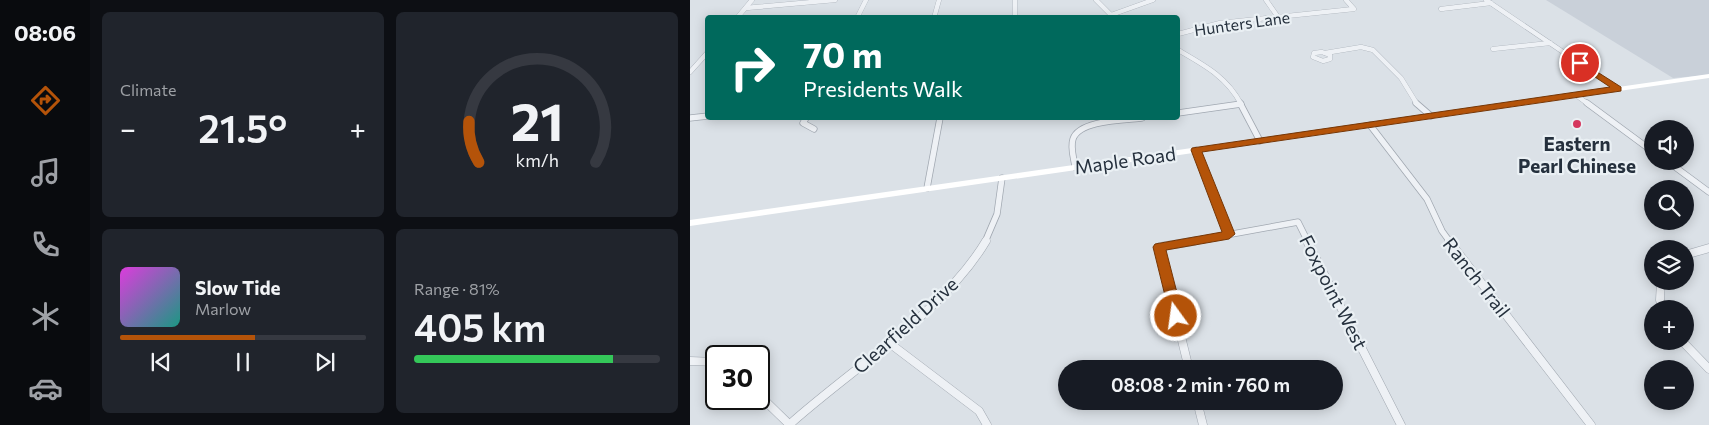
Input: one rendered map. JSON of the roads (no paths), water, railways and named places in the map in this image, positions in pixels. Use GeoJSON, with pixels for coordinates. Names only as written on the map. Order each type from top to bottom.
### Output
{"type":"FeatureCollection","features":[{"type":"Feature","properties":{"kind":"main road","name":"Maple Road"},"geometry":{"type":"LineString","coordinates":[[690,223],[1709,76]]}},
{"type":"Feature","properties":{"kind":"street"},"geometry":{"type":"LineString","coordinates":[[740,15],[752,0]]}},
{"type":"Feature","properties":{"kind":"street"},"geometry":{"type":"LineString","coordinates":[[746,8],[835,0]]}},
{"type":"Feature","properties":{"kind":"street"},"geometry":{"type":"LineString","coordinates":[[858,15],[866,0]]}},
{"type":"Feature","properties":{"kind":"street"},"geometry":{"type":"LineString","coordinates":[[935,15],[939,0]]}},
{"type":"Feature","properties":{"kind":"street"},"geometry":{"type":"LineString","coordinates":[[1015,0],[1015,15]]}},
{"type":"Feature","properties":{"kind":"street"},"geometry":{"type":"LineString","coordinates":[[1096,0],[1111,15]]}},
{"type":"Feature","properties":{"kind":"street"},"geometry":{"type":"LineString","coordinates":[[1115,15],[1153,0]]}},
{"type":"Feature","properties":{"kind":"street"},"geometry":{"type":"LineString","coordinates":[[1266,0],[1278,17]]}},
{"type":"Feature","properties":{"kind":"street","name":"Hunters Lane"},"geometry":{"type":"LineString","coordinates":[[1180,33],[1220,23],[1354,9],[1346,0]]}},
{"type":"Feature","properties":{"kind":"street"},"geometry":{"type":"LineString","coordinates":[[1486,0],[1618,89]]}},
{"type":"Feature","properties":{"kind":"street"},"geometry":{"type":"LineString","coordinates":[[1440,9],[1491,3]]}},
{"type":"Feature","properties":{"kind":"street"},"geometry":{"type":"LineString","coordinates":[[1493,49],[1550,43]]}},
{"type":"Feature","properties":{"kind":"street"},"geometry":{"type":"LineString","coordinates":[[1325,53],[1361,47],[1373,50],[1401,78],[1414,101],[1431,116]]}},
{"type":"Feature","properties":{"kind":"street"},"geometry":{"type":"LineString","coordinates":[[1180,51],[1215,73],[1233,89],[1260,141]]}},
{"type":"Feature","properties":{"kind":"street"},"geometry":{"type":"LineString","coordinates":[[1180,57],[1186,55]]}},
{"type":"Feature","properties":{"kind":"street"},"geometry":{"type":"LineString","coordinates":[[690,72],[705,56]]}},
{"type":"Feature","properties":{"kind":"street"},"geometry":{"type":"LineString","coordinates":[[1576,95],[1644,145]]}},
{"type":"Feature","properties":{"kind":"street"},"geometry":{"type":"LineString","coordinates":[[1180,113],[1242,104]]}},
{"type":"Feature","properties":{"kind":"street"},"geometry":{"type":"LineString","coordinates":[[690,118],[705,116]]}},
{"type":"Feature","properties":{"kind":"street"},"geometry":{"type":"LineString","coordinates":[[805,120],[803,123],[814,129]]}},
{"type":"Feature","properties":{"kind":"street"},"geometry":{"type":"LineString","coordinates":[[927,188],[940,120]]}},
{"type":"Feature","properties":{"kind":"street"},"geometry":{"type":"LineString","coordinates":[[1075,167],[1073,140],[1079,131],[1096,124],[1127,120]]}},
{"type":"Feature","properties":{"kind":"street","name":"Ranch Trail"},"geometry":{"type":"LineString","coordinates":[[1370,125],[1427,199],[1442,231],[1591,425]]}},
{"type":"Feature","properties":{"kind":"street"},"geometry":{"type":"LineString","coordinates":[[1187,360],[1159,247],[1229,234],[1196,150]]}},
{"type":"Feature","properties":{"kind":"street"},"geometry":{"type":"LineString","coordinates":[[1679,170],[1709,192]]}},
{"type":"Feature","properties":{"kind":"street","name":"Clearfield Drive"},"geometry":{"type":"LineString","coordinates":[[790,425],[947,290],[980,251],[997,218],[1002,178]]}},
{"type":"Feature","properties":{"kind":"street","name":"Foxpoint West"},"geometry":{"type":"LineString","coordinates":[[1229,234],[1298,222],[1401,425]]}},
{"type":"Feature","properties":{"kind":"street"},"geometry":{"type":"LineString","coordinates":[[1694,252],[1709,248]]}},
{"type":"Feature","properties":{"kind":"street"},"geometry":{"type":"LineString","coordinates":[[888,342],[979,411],[987,425]]}},
{"type":"Feature","properties":{"kind":"street"},"geometry":{"type":"LineString","coordinates":[[1691,350],[1709,369]]}},
{"type":"Feature","properties":{"kind":"street"},"geometry":{"type":"LineString","coordinates":[[690,361],[705,362]]}},
{"type":"Feature","properties":{"kind":"street"},"geometry":{"type":"LineString","coordinates":[[770,406],[790,425]]}},
{"type":"Feature","properties":{"kind":"street"},"geometry":{"type":"LineString","coordinates":[[1199,410],[1203,425]]}},
{"type":"Feature","properties":{"kind":"place","name":"Eastern Pearl Chinese"},"geometry":{"type":"Point","coordinates":[1577,124]}}]}
